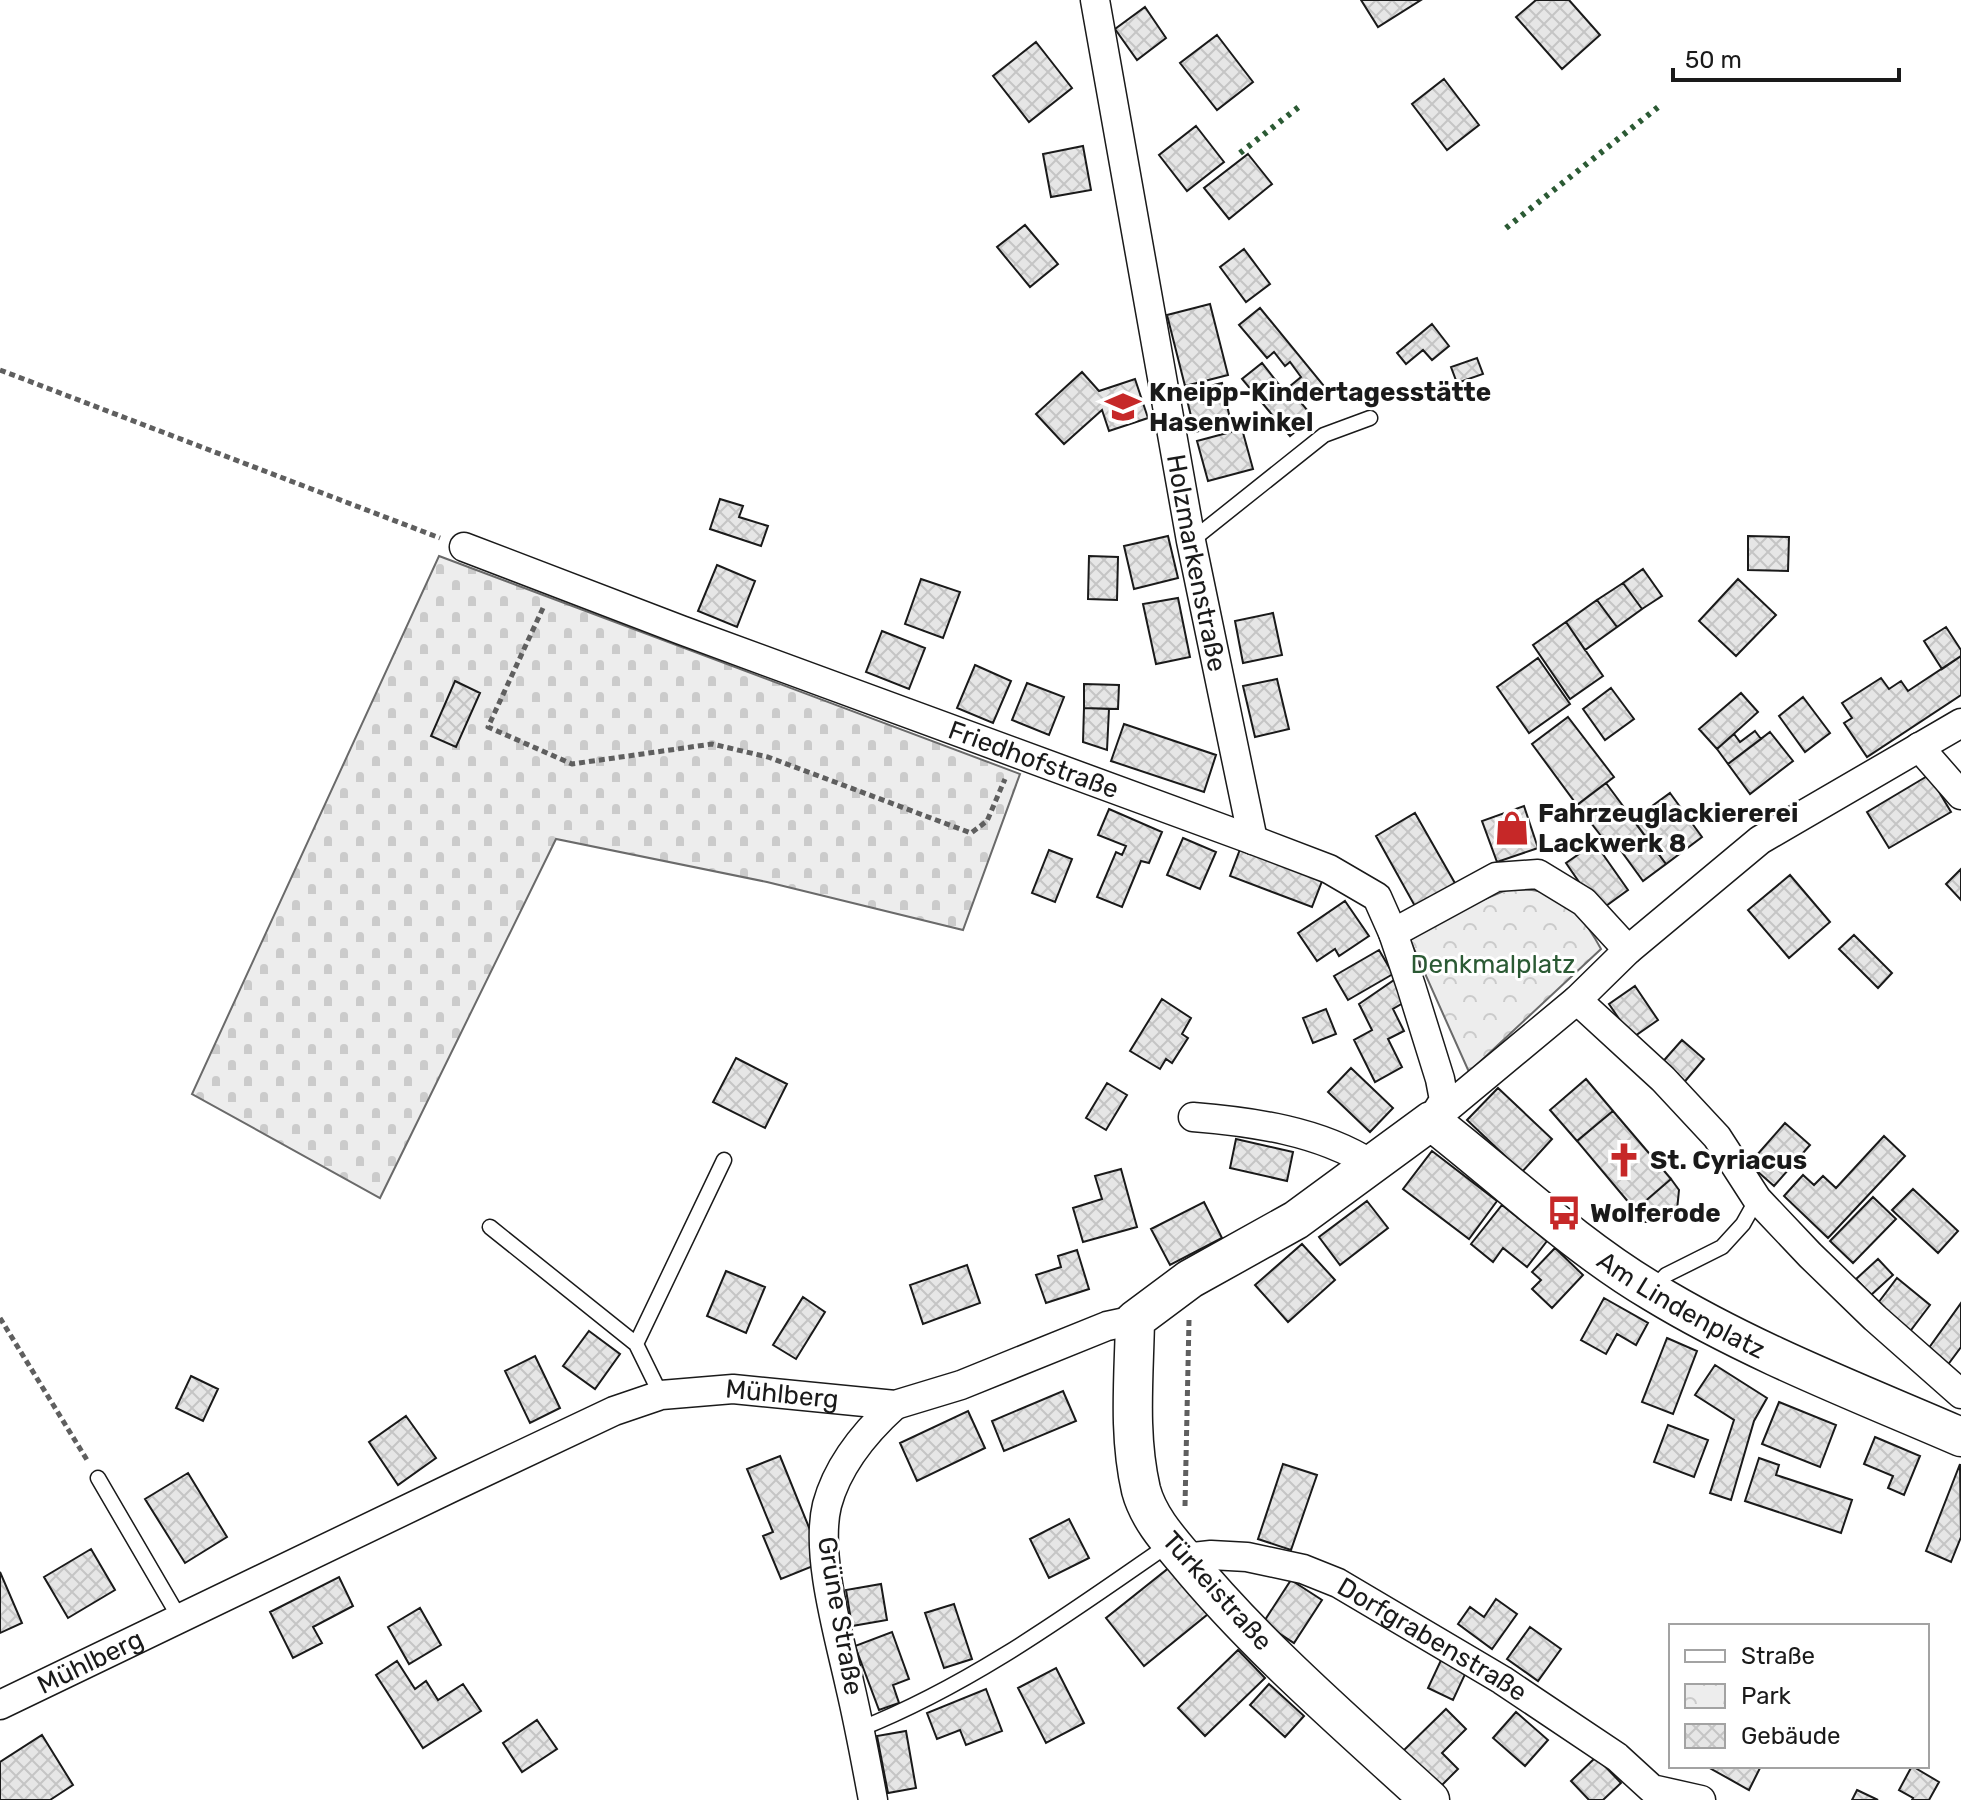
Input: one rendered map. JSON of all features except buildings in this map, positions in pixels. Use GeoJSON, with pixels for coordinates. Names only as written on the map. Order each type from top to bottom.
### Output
{"type":"FeatureCollection","features":[{"type":"Feature","properties":{"kind":"main road","name":"Mühlberg"},"geometry":{"type":"LineString","coordinates":[[1135,1320],[1190,1279],[1282,1229],[1431,1121]]}},
{"type":"Feature","properties":{"kind":"main road","name":"Am Lindenplatz"},"geometry":{"type":"LineString","coordinates":[[1431,1121],[1602,1259],[1651,1291],[1729,1336],[1961,1437]]}},
{"type":"Feature","properties":{"kind":"main road","name":"Türkeistraße"},"geometry":{"type":"LineString","coordinates":[[1135,1320],[1131,1426],[1142,1493],[1159,1528],[1204,1585],[1309,1690],[1430,1800]]}},
{"type":"Feature","properties":{"kind":"street","name":"Holzmarkenstraße"},"geometry":{"type":"LineString","coordinates":[[1095,0],[1191,541],[1253,840]]}},
{"type":"Feature","properties":{"kind":"street","name":"Friedhofstraße"},"geometry":{"type":"LineString","coordinates":[[464,547],[554,583],[1253,840],[1329,869],[1366,888],[1377,897],[1393,933],[1440,1079],[1444,1100],[1431,1121]]}},
{"type":"Feature","properties":{"kind":"street"},"geometry":{"type":"LineString","coordinates":[[1431,1121],[1577,1000],[1628,950],[1760,840],[1961,723]]}},
{"type":"Feature","properties":{"kind":"street"},"geometry":{"type":"LineString","coordinates":[[1919,747],[1961,795]]}},
{"type":"Feature","properties":{"kind":"street"},"geometry":{"type":"LineString","coordinates":[[1393,933],[1496,877],[1538,874],[1584,902],[1628,950]]}},
{"type":"Feature","properties":{"kind":"street"},"geometry":{"type":"LineString","coordinates":[[1577,1000],[1663,1079],[1717,1137],[1757,1199],[1875,1318],[1961,1394]]}},
{"type":"Feature","properties":{"kind":"street"},"geometry":{"type":"LineString","coordinates":[[1193,1117],[1248,1123],[1327,1141],[1371,1164]]}},
{"type":"Feature","properties":{"kind":"street","name":"Mühlberg"},"geometry":{"type":"LineString","coordinates":[[0,1705],[614,1411],[661,1395],[733,1389],[895,1405],[961,1385],[1087,1333],[1135,1320]]}},
{"type":"Feature","properties":{"kind":"street","name":"Grüne Straße"},"geometry":{"type":"LineString","coordinates":[[873,1800],[831,1595],[824,1522],[830,1495],[851,1452],[869,1428],[895,1405]]}},
{"type":"Feature","properties":{"kind":"street","name":"Dorfgrabenstraße"},"geometry":{"type":"LineString","coordinates":[[1178,1551],[1247,1557],[1303,1569],[1338,1583],[1527,1697],[1617,1757],[1649,1794],[1701,1800]]}},
{"type":"Feature","properties":{"kind":"lane"},"geometry":{"type":"LineString","coordinates":[[1191,541],[1324,435],[1370,418]]}},
{"type":"Feature","properties":{"kind":"lane"},"geometry":{"type":"LineString","coordinates":[[636,1344],[724,1160]]}},
{"type":"Feature","properties":{"kind":"lane"},"geometry":{"type":"LineString","coordinates":[[1651,1291],[1666,1275],[1722,1247],[1743,1224],[1757,1199]]}},
{"type":"Feature","properties":{"kind":"lane"},"geometry":{"type":"LineString","coordinates":[[490,1227],[636,1344],[661,1395]]}},
{"type":"Feature","properties":{"kind":"lane"},"geometry":{"type":"LineString","coordinates":[[98,1478],[179,1617]]}},
{"type":"Feature","properties":{"kind":"lane"},"geometry":{"type":"LineString","coordinates":[[860,1729],[972,1676],[1178,1551]]}},
{"type":"Feature","properties":{"kind":"path"},"geometry":{"type":"LineString","coordinates":[[0,370],[464,547]]}},
{"type":"Feature","properties":{"kind":"path"},"geometry":{"type":"LineString","coordinates":[[554,583],[488,727],[572,764],[712,744],[768,757],[971,833],[987,821],[1016,752]]}},
{"type":"Feature","properties":{"kind":"path"},"geometry":{"type":"LineString","coordinates":[[1178,1551],[1190,1279]]}},
{"type":"Feature","properties":{"kind":"path"},"geometry":{"type":"LineString","coordinates":[[0,1318],[98,1478]]}},
{"type":"Feature","properties":{"kind":"green space"},"geometry":{"type":"Polygon","coordinates":[[[439,556],[1020,774],[963,930],[767,882],[556,839],[380,1198],[192,1094],[439,556]]]}},
{"type":"Feature","properties":{"kind":"green space","name":"Denkmalplatz"},"geometry":{"type":"Polygon","coordinates":[[[1506,890],[1534,890],[1559,899],[1583,921],[1601,949],[1469,1072],[1410,940],[1466,907],[1506,890]]]}},
{"type":"Feature","properties":{"kind":"hedge"},"geometry":{"type":"LineString","coordinates":[[1506,228],[1662,104]]}},
{"type":"Feature","properties":{"kind":"hedge"},"geometry":{"type":"LineString","coordinates":[[1240,153],[1300,106]]}},
{"type":"Feature","properties":{"kind":"place","name":"Kneipp-Kindertagesstätte Hasenwinkel"},"geometry":{"type":"Point","coordinates":[1123,407]}},
{"type":"Feature","properties":{"kind":"place","name":"Fahrzeuglackiererei Lackwerk 8"},"geometry":{"type":"Point","coordinates":[1512,828]}},
{"type":"Feature","properties":{"kind":"place","name":"St. Cyriacus"},"geometry":{"type":"Point","coordinates":[1624,1160]}},
{"type":"Feature","properties":{"kind":"place","name":"Wolferode"},"geometry":{"type":"Point","coordinates":[1564,1213]}}]}
